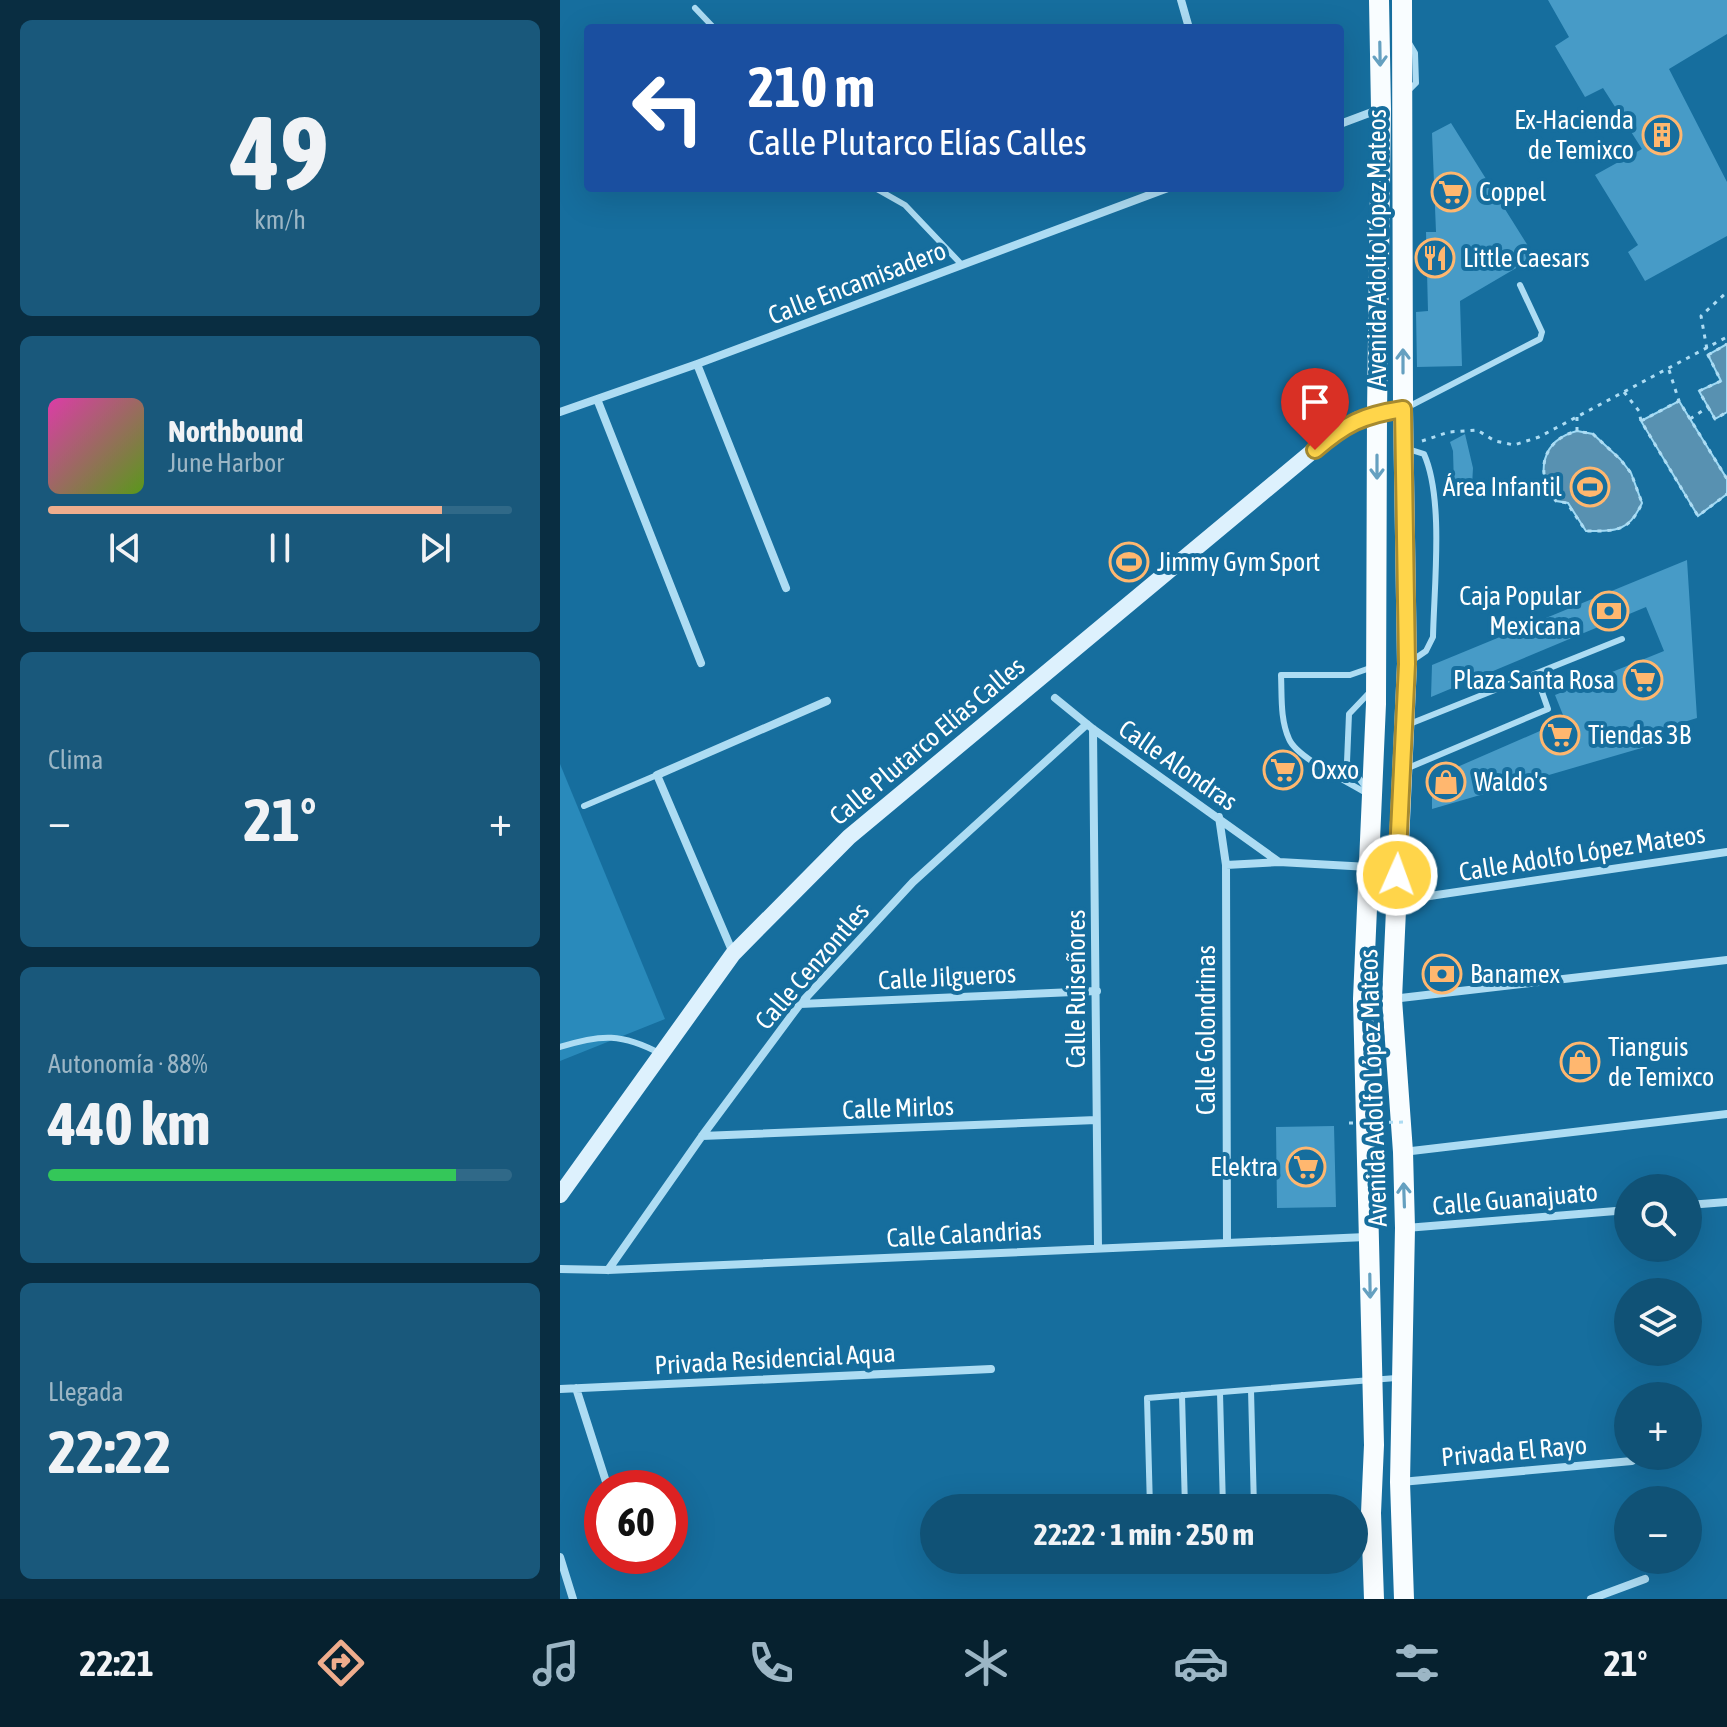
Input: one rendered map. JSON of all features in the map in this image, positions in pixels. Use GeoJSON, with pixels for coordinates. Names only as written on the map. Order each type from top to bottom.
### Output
{"type":"FeatureCollection","features":[{"type":"Feature","properties":{"kind":"main road","name":"Avenida Adolfo López Mateos"},"geometry":{"type":"LineString","coordinates":[[1374,1599],[1371,1513],[1374,1445],[1363,999],[1376,685],[1381,109],[1379,0]]}},
{"type":"Feature","properties":{"kind":"main road","name":"Avenida Adolfo López Mateos"},"geometry":{"type":"LineString","coordinates":[[1402,0],[1407,664],[1392,999],[1405,1228],[1400,1482],[1404,1599]]}},
{"type":"Feature","properties":{"kind":"main road"},"geometry":{"type":"LineString","coordinates":[[1376,685],[1405,704]]}},
{"type":"Feature","properties":{"kind":"main road"},"geometry":{"type":"LineString","coordinates":[[1374,1445],[1401,1441]]}},
{"type":"Feature","properties":{"kind":"street"},"geometry":{"type":"LineString","coordinates":[[1181,0],[1188,24]]}},
{"type":"Feature","properties":{"kind":"street"},"geometry":{"type":"LineString","coordinates":[[1344,123],[1403,99]]}},
{"type":"Feature","properties":{"kind":"street","name":"Calle Encamisadero"},"geometry":{"type":"LineString","coordinates":[[560,412],[1157,192]]}},
{"type":"Feature","properties":{"kind":"street"},"geometry":{"type":"LineString","coordinates":[[697,364],[786,588]]}},
{"type":"Feature","properties":{"kind":"street"},"geometry":{"type":"LineString","coordinates":[[597,399],[701,663]]}},
{"type":"Feature","properties":{"kind":"street","name":"Calle Plutarco Elías Calles"},"geometry":{"type":"LineString","coordinates":[[560,1195],[733,954],[849,837],[1338,430],[1358,419],[1403,409]]}},
{"type":"Feature","properties":{"kind":"street","name":"Calle Alondras"},"geometry":{"type":"LineString","coordinates":[[1055,698],[1090,727],[1279,862]]}},
{"type":"Feature","properties":{"kind":"street"},"geometry":{"type":"LineString","coordinates":[[733,954],[657,775],[827,701]]}},
{"type":"Feature","properties":{"kind":"street","name":"Calle Ruiseñores"},"geometry":{"type":"LineString","coordinates":[[1090,727],[1097,991],[1098,1248]]}},
{"type":"Feature","properties":{"kind":"street","name":"Calle Cenzontles"},"geometry":{"type":"LineString","coordinates":[[608,1270],[800,1004],[913,882],[1090,727]]}},
{"type":"Feature","properties":{"kind":"street","name":"Calle Golondrinas"},"geometry":{"type":"LineString","coordinates":[[1219,817],[1226,865],[1227,1243]]}},
{"type":"Feature","properties":{"kind":"street","name":"Calle Adolfo López Mateos"},"geometry":{"type":"LineString","coordinates":[[1396,901],[1727,852]]}},
{"type":"Feature","properties":{"kind":"street"},"geometry":{"type":"LineString","coordinates":[[1226,865],[1279,862],[1369,867]]}},
{"type":"Feature","properties":{"kind":"street"},"geometry":{"type":"LineString","coordinates":[[1363,999],[1392,999],[1727,960]]}},
{"type":"Feature","properties":{"kind":"street","name":"Calle Jilgueros"},"geometry":{"type":"LineString","coordinates":[[800,1004],[1097,991]]}},
{"type":"Feature","properties":{"kind":"street"},"geometry":{"type":"LineString","coordinates":[[1403,1152],[1727,1114]]}},
{"type":"Feature","properties":{"kind":"street","name":"Calle Mirlos"},"geometry":{"type":"LineString","coordinates":[[702,1136],[1096,1120]]}},
{"type":"Feature","properties":{"kind":"street"},"geometry":{"type":"LineString","coordinates":[[1702,1204],[1727,1202]]}},
{"type":"Feature","properties":{"kind":"street","name":"Calle Guanajuato"},"geometry":{"type":"LineString","coordinates":[[1405,1228],[1614,1211]]}},
{"type":"Feature","properties":{"kind":"street","name":"Calle Calandrias"},"geometry":{"type":"LineString","coordinates":[[560,1269],[608,1270],[1369,1237]]}},
{"type":"Feature","properties":{"kind":"street","name":"Privada Residencial Aqua"},"geometry":{"type":"LineString","coordinates":[[560,1389],[991,1369]]}},
{"type":"Feature","properties":{"kind":"street"},"geometry":{"type":"LineString","coordinates":[[576,1388],[602,1470]]}},
{"type":"Feature","properties":{"kind":"street","name":"Privada El Rayo"},"geometry":{"type":"LineString","coordinates":[[1400,1482],[1614,1463]]}},
{"type":"Feature","properties":{"kind":"street"},"geometry":{"type":"LineString","coordinates":[[560,1557],[573,1599]]}},
{"type":"Feature","properties":{"kind":"street"},"geometry":{"type":"LineString","coordinates":[[1591,1599],[1645,1579]]}},
{"type":"Feature","properties":{"kind":"lane"},"geometry":{"type":"LineString","coordinates":[[695,8],[710,24]]}},
{"type":"Feature","properties":{"kind":"lane"},"geometry":{"type":"LineString","coordinates":[[882,192],[905,205],[962,265]]}},
{"type":"Feature","properties":{"kind":"lane"},"geometry":{"type":"LineString","coordinates":[[1403,409],[1540,339],[1542,332],[1520,285]]}},
{"type":"Feature","properties":{"kind":"lane"},"geometry":{"type":"LineString","coordinates":[[1403,448],[1424,454],[1431,469],[1436,499],[1433,637],[1426,651],[1407,664]]}},
{"type":"Feature","properties":{"kind":"lane"},"geometry":{"type":"LineString","coordinates":[[1404,726],[1622,639]]}},
{"type":"Feature","properties":{"kind":"lane"},"geometry":{"type":"LineString","coordinates":[[1372,797],[1304,755],[1289,741],[1283,717],[1281,675],[1350,675],[1376,685]]}},
{"type":"Feature","properties":{"kind":"lane"},"geometry":{"type":"LineString","coordinates":[[1401,771],[1548,709],[1536,675]]}},
{"type":"Feature","properties":{"kind":"lane"},"geometry":{"type":"LineString","coordinates":[[584,806],[657,775]]}},
{"type":"Feature","properties":{"kind":"lane"},"geometry":{"type":"LineString","coordinates":[[560,1047],[604,1036],[643,1045],[661,1054]]}},
{"type":"Feature","properties":{"kind":"lane"},"geometry":{"type":"LineString","coordinates":[[1150,1494],[1147,1398],[1402,1378]]}},
{"type":"Feature","properties":{"kind":"lane"},"geometry":{"type":"LineString","coordinates":[[1251,1390],[1254,1494]]}},
{"type":"Feature","properties":{"kind":"lane"},"geometry":{"type":"LineString","coordinates":[[1220,1393],[1223,1494]]}},
{"type":"Feature","properties":{"kind":"lane"},"geometry":{"type":"LineString","coordinates":[[1182,1395],[1185,1494]]}},
{"type":"Feature","properties":{"kind":"path"},"geometry":{"type":"LineString","coordinates":[[1727,292],[1701,316],[1708,355],[1721,381],[1699,391],[1715,419],[1727,412]]}},
{"type":"Feature","properties":{"kind":"path"},"geometry":{"type":"LineString","coordinates":[[1403,448],[1449,432],[1477,430],[1495,441],[1514,445],[1539,437],[1727,337]]}},
{"type":"Feature","properties":{"kind":"path"},"geometry":{"type":"LineString","coordinates":[[1708,355],[1727,344]]}},
{"type":"Feature","properties":{"kind":"path"},"geometry":{"type":"LineString","coordinates":[[1669,369],[1679,401],[1727,479]]}},
{"type":"Feature","properties":{"kind":"path"},"geometry":{"type":"LineString","coordinates":[[1624,392],[1639,411],[1641,421],[1698,516],[1727,494]]}},
{"type":"Feature","properties":{"kind":"path"},"geometry":{"type":"LineString","coordinates":[[1641,421],[1679,401]]}},
{"type":"Feature","properties":{"kind":"path"},"geometry":{"type":"LineString","coordinates":[[1690,419],[1708,407]]}},
{"type":"Feature","properties":{"kind":"path"},"geometry":{"type":"LineString","coordinates":[[1577,417],[1577,431]]}},
{"type":"Feature","properties":{"kind":"path"},"geometry":{"type":"LineString","coordinates":[[1577,431],[1593,434],[1631,473],[1642,503],[1635,519],[1622,528],[1586,531],[1567,503],[1556,501],[1547,489],[1543,478],[1546,456],[1553,442],[1562,435],[1577,431]]}},
{"type":"Feature","properties":{"kind":"path"},"geometry":{"type":"LineString","coordinates":[[1349,1123],[1409,1122]]}},
{"type":"Feature","properties":{"kind":"shaded area"},"geometry":{"type":"Polygon","coordinates":[[[1727,344],[1727,412],[1715,419],[1699,391],[1721,381],[1708,355],[1727,344]]]}},
{"type":"Feature","properties":{"kind":"shaded area"},"geometry":{"type":"Polygon","coordinates":[[[1679,401],[1727,479],[1727,494],[1698,516],[1641,421],[1679,401]]]}},
{"type":"Feature","properties":{"kind":"shaded area"},"geometry":{"type":"Polygon","coordinates":[[[1577,431],[1593,434],[1631,473],[1642,503],[1632,520],[1620,528],[1586,531],[1568,503],[1556,501],[1549,490],[1544,469],[1549,450],[1565,435],[1577,431]]]}},
{"type":"Feature","properties":{"kind":"shaded area"},"geometry":{"type":"Polygon","coordinates":[[[560,764],[665,1019],[560,1061],[560,764]]]}},
{"type":"Feature","properties":{"kind":"building","name":"Ex-Hacienda de Temixco"},"geometry":{"type":"Polygon","coordinates":[[[1548,0],[1727,0],[1727,34],[1669,69],[1727,182],[1727,236],[1645,281],[1628,252],[1638,245],[1595,175],[1642,149],[1603,88],[1585,97],[1555,46],[1569,37],[1548,0]]]}},
{"type":"Feature","properties":{"kind":"building"},"geometry":{"type":"Polygon","coordinates":[[[1451,123],[1535,257],[1460,301],[1462,366],[1417,367],[1416,312],[1428,311],[1426,232],[1436,232],[1432,133],[1451,123]]]}},
{"type":"Feature","properties":{"kind":"building"},"geometry":{"type":"Polygon","coordinates":[[[1465,434],[1473,468],[1472,486],[1454,486],[1450,442],[1465,434]]]}},
{"type":"Feature","properties":{"kind":"building","name":"Plaza Santa Rosa"},"geometry":{"type":"Polygon","coordinates":[[[1687,560],[1697,718],[1648,733],[1645,747],[1432,809],[1432,778],[1565,720],[1555,695],[1664,651],[1646,607],[1431,697],[1432,665],[1687,560]]]}},
{"type":"Feature","properties":{"kind":"building","name":"Elektra"},"geometry":{"type":"Polygon","coordinates":[[[1334,1126],[1336,1207],[1277,1208],[1276,1127],[1334,1126]]]}},
{"type":"Feature","properties":{"kind":"place","name":"Ex-Hacienda de Temixco"},"geometry":{"type":"Point","coordinates":[1662,135]}},
{"type":"Feature","properties":{"kind":"place","name":"Coppel"},"geometry":{"type":"Point","coordinates":[1451,192]}},
{"type":"Feature","properties":{"kind":"place","name":"Little Caesars"},"geometry":{"type":"Point","coordinates":[1435,258]}},
{"type":"Feature","properties":{"kind":"place","name":"Área Infantil"},"geometry":{"type":"Point","coordinates":[1590,487]}},
{"type":"Feature","properties":{"kind":"place","name":"Jimmy Gym Sport"},"geometry":{"type":"Point","coordinates":[1129,562]}},
{"type":"Feature","properties":{"kind":"place","name":"Caja Popular Mexicana"},"geometry":{"type":"Point","coordinates":[1609,611]}},
{"type":"Feature","properties":{"kind":"place","name":"Plaza Santa Rosa"},"geometry":{"type":"Point","coordinates":[1643,680]}},
{"type":"Feature","properties":{"kind":"place","name":"Tiendas 3B"},"geometry":{"type":"Point","coordinates":[1560,735]}},
{"type":"Feature","properties":{"kind":"place","name":"Oxxo"},"geometry":{"type":"Point","coordinates":[1283,770]}},
{"type":"Feature","properties":{"kind":"place","name":"Waldo's"},"geometry":{"type":"Point","coordinates":[1446,782]}},
{"type":"Feature","properties":{"kind":"place","name":"Banamex"},"geometry":{"type":"Point","coordinates":[1442,974]}},
{"type":"Feature","properties":{"kind":"place","name":"Tianguis de Temixco"},"geometry":{"type":"Point","coordinates":[1580,1062]}},
{"type":"Feature","properties":{"kind":"place","name":"Elektra"},"geometry":{"type":"Point","coordinates":[1306,1167]}},
{"type":"Feature","properties":{"kind":"route"},"geometry":{"type":"LineString","coordinates":[[1315,450],[1338,430],[1358,419],[1403,409],[1407,664],[1397,875]]}}]}
